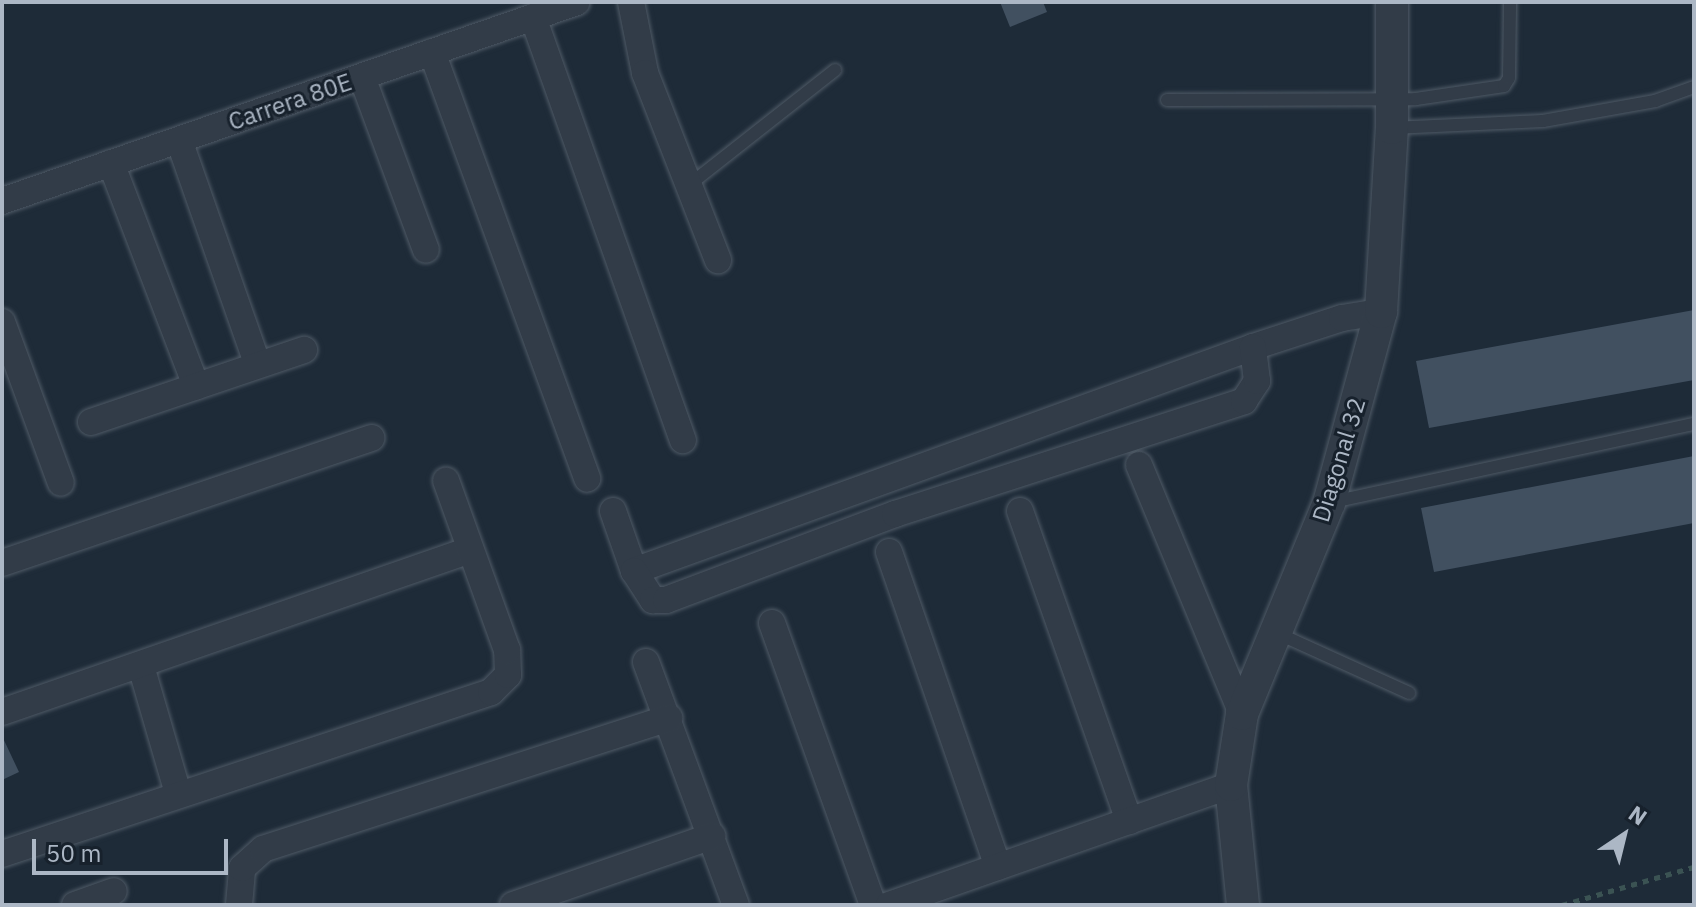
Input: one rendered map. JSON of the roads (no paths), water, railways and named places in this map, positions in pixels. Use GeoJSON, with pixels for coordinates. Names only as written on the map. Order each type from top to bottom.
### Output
{"type":"FeatureCollection","features":[{"type":"Feature","properties":{"kind":"street","name":"Carrera 80E"},"geometry":{"type":"LineString","coordinates":[[2,201],[577,2]]}},
{"type":"Feature","properties":{"kind":"street"},"geometry":{"type":"LineString","coordinates":[[631,2],[645,73],[718,260]]}},
{"type":"Feature","properties":{"kind":"street","name":"Diagonal 32"},"geometry":{"type":"LineString","coordinates":[[1243,905],[1231,785],[1242,714],[1329,503],[1381,312],[1392,112],[1392,2]]}},
{"type":"Feature","properties":{"kind":"street"},"geometry":{"type":"LineString","coordinates":[[533,17],[683,440]]}},
{"type":"Feature","properties":{"kind":"street"},"geometry":{"type":"LineString","coordinates":[[432,52],[587,479]]}},
{"type":"Feature","properties":{"kind":"street"},"geometry":{"type":"LineString","coordinates":[[362,77],[426,250]]}},
{"type":"Feature","properties":{"kind":"street"},"geometry":{"type":"LineString","coordinates":[[179,140],[258,365]]}},
{"type":"Feature","properties":{"kind":"street"},"geometry":{"type":"LineString","coordinates":[[111,163],[196,386]]}},
{"type":"Feature","properties":{"kind":"street"},"geometry":{"type":"LineString","coordinates":[[634,571],[1253,347],[1342,318],[1381,312]]}},
{"type":"Feature","properties":{"kind":"street"},"geometry":{"type":"LineString","coordinates":[[2,322],[61,483]]}},
{"type":"Feature","properties":{"kind":"street"},"geometry":{"type":"LineString","coordinates":[[613,511],[634,571],[653,600],[666,600],[895,514],[1244,401],[1257,381],[1253,347]]}},
{"type":"Feature","properties":{"kind":"street"},"geometry":{"type":"LineString","coordinates":[[91,422],[304,350]]}},
{"type":"Feature","properties":{"kind":"street"},"geometry":{"type":"LineString","coordinates":[[2,563],[371,438]]}},
{"type":"Feature","properties":{"kind":"street"},"geometry":{"type":"LineString","coordinates":[[1139,465],[1242,714]]}},
{"type":"Feature","properties":{"kind":"street"},"geometry":{"type":"LineString","coordinates":[[2,854],[178,793],[491,692],[508,675],[507,650],[446,481]]}},
{"type":"Feature","properties":{"kind":"street"},"geometry":{"type":"LineString","coordinates":[[1020,511],[1129,821]]}},
{"type":"Feature","properties":{"kind":"street"},"geometry":{"type":"LineString","coordinates":[[2,712],[469,550]]}},
{"type":"Feature","properties":{"kind":"street"},"geometry":{"type":"LineString","coordinates":[[889,552],[998,867]]}},
{"type":"Feature","properties":{"kind":"street"},"geometry":{"type":"LineString","coordinates":[[772,623],[873,905]]}},
{"type":"Feature","properties":{"kind":"street"},"geometry":{"type":"LineString","coordinates":[[646,662],[736,905]]}},
{"type":"Feature","properties":{"kind":"street"},"geometry":{"type":"LineString","coordinates":[[141,666],[178,793]]}},
{"type":"Feature","properties":{"kind":"street"},"geometry":{"type":"LineString","coordinates":[[239,905],[242,868],[263,849],[669,718]]}},
{"type":"Feature","properties":{"kind":"street"},"geometry":{"type":"LineString","coordinates":[[889,905],[1231,785]]}},
{"type":"Feature","properties":{"kind":"street"},"geometry":{"type":"LineString","coordinates":[[513,905],[712,836]]}},
{"type":"Feature","properties":{"kind":"street"},"geometry":{"type":"LineString","coordinates":[[75,905],[114,891]]}},
{"type":"Feature","properties":{"kind":"lane"},"geometry":{"type":"LineString","coordinates":[[1392,112],[1454,95],[1504,86],[1509,78],[1510,2]]}},
{"type":"Feature","properties":{"kind":"lane"},"geometry":{"type":"LineString","coordinates":[[689,185],[835,70]]}},
{"type":"Feature","properties":{"kind":"lane"},"geometry":{"type":"LineString","coordinates":[[1167,100],[1543,121],[1655,101],[1694,87]]}},
{"type":"Feature","properties":{"kind":"lane"},"geometry":{"type":"LineString","coordinates":[[1329,503],[1694,424]]}},
{"type":"Feature","properties":{"kind":"lane"},"geometry":{"type":"LineString","coordinates":[[1276,632],[1409,693]]}}]}
